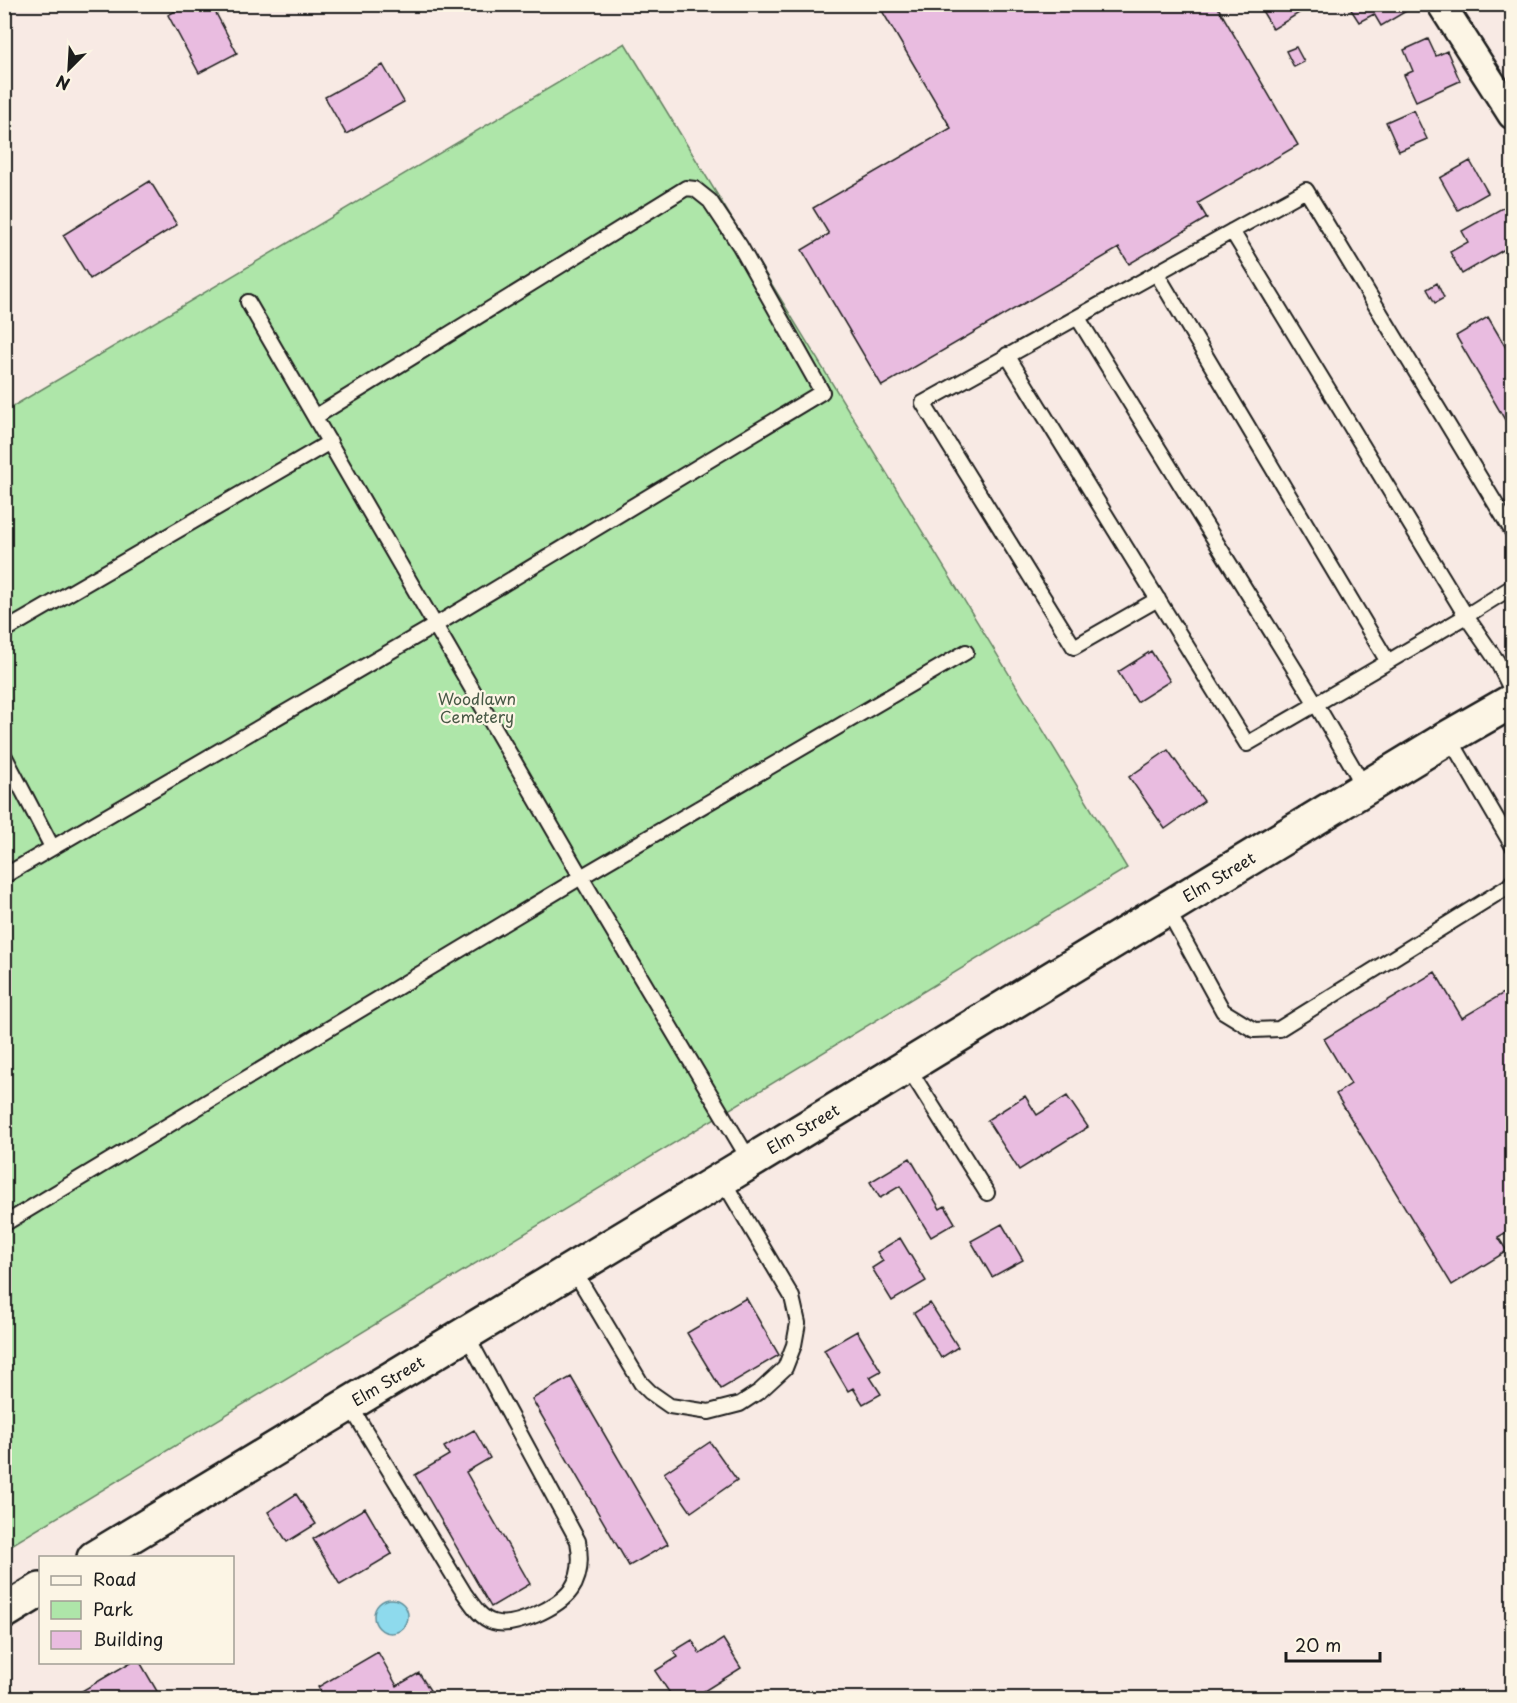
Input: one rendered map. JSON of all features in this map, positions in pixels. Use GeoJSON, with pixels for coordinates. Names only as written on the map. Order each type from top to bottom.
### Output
{"type":"FeatureCollection","features":[{"type":"Feature","properties":{"kind":"main road","name":"Elm Street"},"geometry":{"type":"LineString","coordinates":[[96,1556],[1512,701]]}},
{"type":"Feature","properties":{"kind":"main road"},"geometry":{"type":"LineString","coordinates":[[4,1612],[39,1591]]}},
{"type":"Feature","properties":{"kind":"street"},"geometry":{"type":"LineString","coordinates":[[1441,4],[1512,115]]}},
{"type":"Feature","properties":{"kind":"lane"},"geometry":{"type":"LineString","coordinates":[[4,876],[434,626],[822,392],[746,256],[710,201],[695,189],[686,188],[315,417]]}},
{"type":"Feature","properties":{"kind":"lane"},"geometry":{"type":"LineString","coordinates":[[1158,599],[1074,647],[923,403],[1306,190],[1512,531]]}},
{"type":"Feature","properties":{"kind":"lane"},"geometry":{"type":"LineString","coordinates":[[1232,231],[1466,616],[1497,661],[1512,691]]}},
{"type":"Feature","properties":{"kind":"lane"},"geometry":{"type":"LineString","coordinates":[[1157,274],[1388,662]]}},
{"type":"Feature","properties":{"kind":"lane"},"geometry":{"type":"LineString","coordinates":[[248,302],[434,626],[750,1161]]}},
{"type":"Feature","properties":{"kind":"lane"},"geometry":{"type":"LineString","coordinates":[[1078,318],[1316,704],[1365,788]]}},
{"type":"Feature","properties":{"kind":"lane"},"geometry":{"type":"LineString","coordinates":[[1007,355],[1247,744],[1512,587]]}},
{"type":"Feature","properties":{"kind":"lane"},"geometry":{"type":"LineString","coordinates":[[4,631],[330,442]]}},
{"type":"Feature","properties":{"kind":"lane"},"geometry":{"type":"LineString","coordinates":[[4,1224],[581,877],[966,652]]}},
{"type":"Feature","properties":{"kind":"lane"},"geometry":{"type":"LineString","coordinates":[[1449,737],[1512,845]]}},
{"type":"Feature","properties":{"kind":"lane"},"geometry":{"type":"LineString","coordinates":[[4,754],[52,847]]}},
{"type":"Feature","properties":{"kind":"lane"},"geometry":{"type":"LineString","coordinates":[[1167,909],[1223,1011],[1254,1030],[1279,1029],[1512,882]]}},
{"type":"Feature","properties":{"kind":"lane"},"geometry":{"type":"LineString","coordinates":[[907,1066],[987,1193]]}},
{"type":"Feature","properties":{"kind":"lane"},"geometry":{"type":"LineString","coordinates":[[573,1269],[641,1383],[670,1406],[710,1412],[740,1404],[760,1392],[785,1368],[794,1345],[798,1323],[792,1297],[722,1179]]}},
{"type":"Feature","properties":{"kind":"lane"},"geometry":{"type":"LineString","coordinates":[[348,1404],[464,1593],[478,1611],[491,1622],[507,1625],[524,1620],[557,1602],[571,1590],[578,1575],[580,1556],[578,1541],[466,1334]]}},
{"type":"Feature","properties":{"kind":"green space","name":"Woodlawn Cemetery"},"geometry":{"type":"Polygon","coordinates":[[[625,43],[1127,868],[5,1549],[5,411],[625,43]]]}},
{"type":"Feature","properties":{"kind":"water"},"geometry":{"type":"Polygon","coordinates":[[[391,1599],[403,1604],[408,1616],[403,1628],[391,1633],[379,1628],[374,1616],[379,1604],[391,1599]]]}},
{"type":"Feature","properties":{"kind":"building"},"geometry":{"type":"Polygon","coordinates":[[[188,4],[211,4],[237,53],[199,73],[168,15],[188,4]]]}},
{"type":"Feature","properties":{"kind":"building"},"geometry":{"type":"Polygon","coordinates":[[[878,4],[1216,4],[1298,145],[1198,203],[1207,218],[1129,264],[1119,248],[882,386],[802,250],[829,234],[813,208],[951,128],[878,4]]]}},
{"type":"Feature","properties":{"kind":"building"},"geometry":{"type":"Polygon","coordinates":[[[1258,4],[1301,4],[1304,10],[1273,29],[1258,4]]]}},
{"type":"Feature","properties":{"kind":"building"},"geometry":{"type":"Polygon","coordinates":[[[1411,4],[1413,7],[1381,26],[1374,14],[1359,22],[1348,5],[1411,4]]]}},
{"type":"Feature","properties":{"kind":"building"},"geometry":{"type":"Polygon","coordinates":[[[1428,39],[1436,56],[1447,51],[1460,81],[1416,101],[1404,75],[1413,71],[1404,50],[1428,39]]]}},
{"type":"Feature","properties":{"kind":"building"},"geometry":{"type":"Polygon","coordinates":[[[1296,47],[1304,62],[1294,67],[1286,51],[1296,47]]]}},
{"type":"Feature","properties":{"kind":"building"},"geometry":{"type":"Polygon","coordinates":[[[383,65],[404,102],[346,134],[325,97],[383,65]]]}},
{"type":"Feature","properties":{"kind":"building"},"geometry":{"type":"Polygon","coordinates":[[[1413,110],[1427,139],[1399,151],[1386,122],[1413,110]]]}},
{"type":"Feature","properties":{"kind":"building"},"geometry":{"type":"Polygon","coordinates":[[[1470,161],[1488,193],[1458,210],[1440,178],[1470,161]]]}},
{"type":"Feature","properties":{"kind":"building"},"geometry":{"type":"Polygon","coordinates":[[[150,181],[177,225],[90,279],[63,235],[150,181]]]}},
{"type":"Feature","properties":{"kind":"building"},"geometry":{"type":"Polygon","coordinates":[[[1511,203],[1512,245],[1462,274],[1450,252],[1468,242],[1462,231],[1511,203]]]}},
{"type":"Feature","properties":{"kind":"building"},"geometry":{"type":"Polygon","coordinates":[[[1437,283],[1444,298],[1435,303],[1427,289],[1437,283]]]}},
{"type":"Feature","properties":{"kind":"building"},"geometry":{"type":"Polygon","coordinates":[[[1488,317],[1512,358],[1512,432],[1456,336],[1488,317]]]}},
{"type":"Feature","properties":{"kind":"building"},"geometry":{"type":"Polygon","coordinates":[[[1151,651],[1170,681],[1137,702],[1118,672],[1151,651]]]}},
{"type":"Feature","properties":{"kind":"building"},"geometry":{"type":"Polygon","coordinates":[[[1168,750],[1204,801],[1165,829],[1129,777],[1168,750]]]}},
{"type":"Feature","properties":{"kind":"building"},"geometry":{"type":"Polygon","coordinates":[[[1435,972],[1462,1018],[1512,988],[1512,1229],[1498,1237],[1507,1251],[1452,1285],[1336,1094],[1351,1084],[1324,1039],[1435,972]]]}},
{"type":"Feature","properties":{"kind":"building"},"geometry":{"type":"Polygon","coordinates":[[[1025,1096],[1037,1115],[1067,1096],[1088,1127],[1019,1170],[987,1120],[1025,1096]]]}},
{"type":"Feature","properties":{"kind":"building"},"geometry":{"type":"Polygon","coordinates":[[[910,1158],[940,1209],[945,1206],[955,1223],[931,1237],[900,1186],[880,1198],[870,1182],[910,1158]]]}},
{"type":"Feature","properties":{"kind":"building"},"geometry":{"type":"Polygon","coordinates":[[[1002,1224],[1023,1260],[992,1277],[971,1241],[1002,1224]]]}},
{"type":"Feature","properties":{"kind":"building"},"geometry":{"type":"Polygon","coordinates":[[[900,1238],[926,1281],[892,1301],[872,1268],[883,1261],[877,1252],[900,1238]]]}},
{"type":"Feature","properties":{"kind":"building"},"geometry":{"type":"Polygon","coordinates":[[[746,1298],[779,1355],[721,1389],[687,1333],[746,1298]]]}},
{"type":"Feature","properties":{"kind":"building"},"geometry":{"type":"Polygon","coordinates":[[[930,1303],[958,1347],[941,1358],[914,1313],[930,1303]]]}},
{"type":"Feature","properties":{"kind":"building"},"geometry":{"type":"Polygon","coordinates":[[[857,1331],[881,1371],[870,1377],[881,1394],[863,1404],[853,1388],[848,1391],[824,1350],[857,1331]]]}},
{"type":"Feature","properties":{"kind":"building"},"geometry":{"type":"Polygon","coordinates":[[[571,1377],[668,1544],[629,1566],[532,1399],[571,1377]]]}},
{"type":"Feature","properties":{"kind":"building"},"geometry":{"type":"Polygon","coordinates":[[[474,1430],[490,1458],[466,1472],[530,1584],[491,1607],[415,1475],[449,1455],[444,1447],[474,1430]]]}},
{"type":"Feature","properties":{"kind":"building"},"geometry":{"type":"Polygon","coordinates":[[[710,1442],[737,1480],[691,1512],[664,1473],[710,1442]]]}},
{"type":"Feature","properties":{"kind":"building"},"geometry":{"type":"Polygon","coordinates":[[[296,1494],[316,1524],[287,1542],[268,1512],[296,1494]]]}},
{"type":"Feature","properties":{"kind":"building"},"geometry":{"type":"Polygon","coordinates":[[[365,1508],[392,1554],[340,1585],[313,1539],[365,1508]]]}},
{"type":"Feature","properties":{"kind":"building"},"geometry":{"type":"Polygon","coordinates":[[[723,1639],[741,1668],[693,1698],[673,1698],[655,1671],[678,1657],[674,1651],[692,1640],[700,1654],[723,1639]]]}},
{"type":"Feature","properties":{"kind":"building"},"geometry":{"type":"Polygon","coordinates":[[[378,1652],[397,1686],[419,1673],[433,1695],[427,1698],[324,1698],[318,1687],[378,1652]]]}},
{"type":"Feature","properties":{"kind":"building"},"geometry":{"type":"Polygon","coordinates":[[[128,1664],[141,1664],[161,1698],[70,1698],[128,1664]]]}}]}
